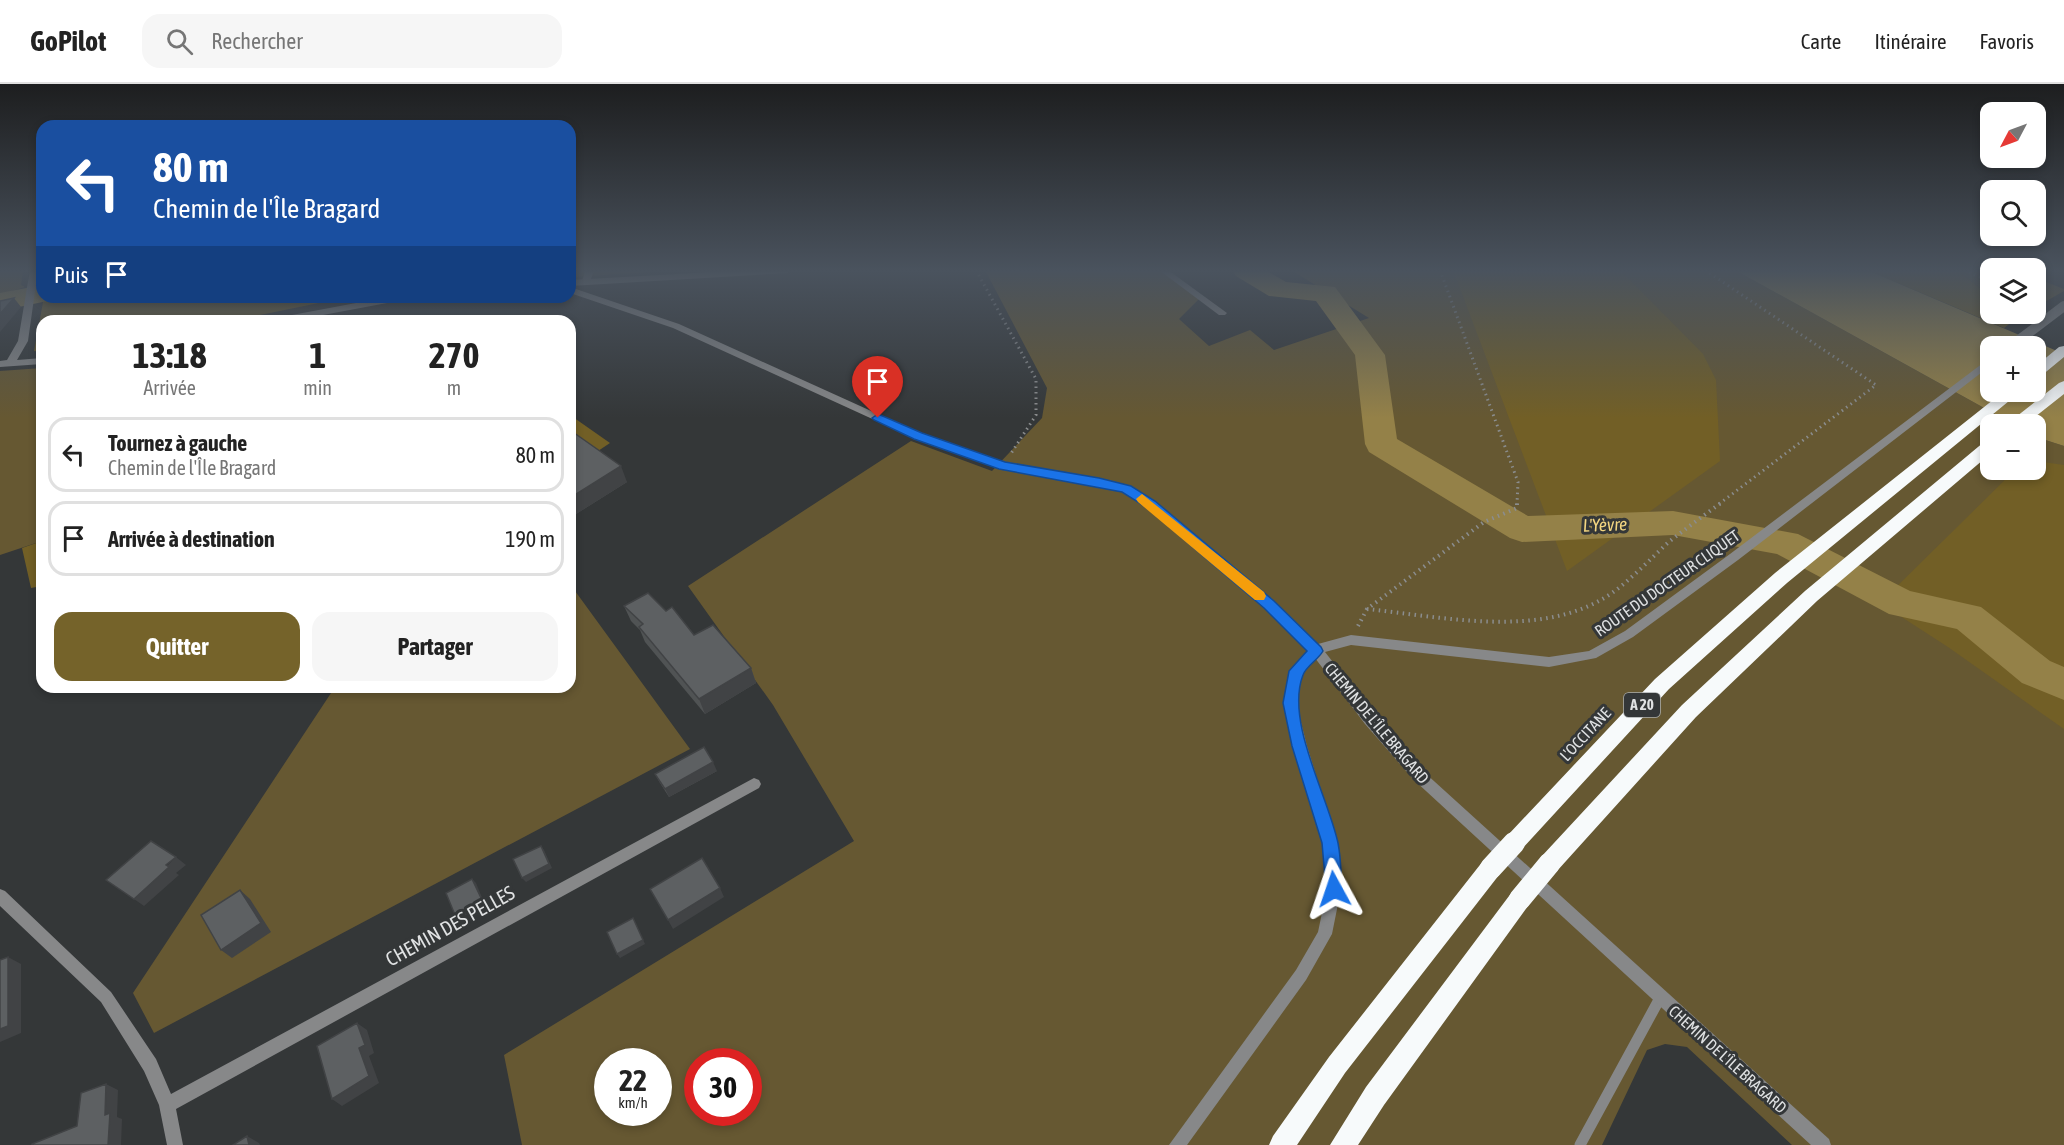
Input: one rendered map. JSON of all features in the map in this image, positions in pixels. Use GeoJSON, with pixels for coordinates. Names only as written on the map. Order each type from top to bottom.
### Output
{"type":"FeatureCollection","features":[{"type":"Feature","properties":{"kind":"highway"},"geometry":{"type":"LineString","coordinates":[[2046,365],[2064,351]]}},
{"type":"Feature","properties":{"kind":"highway"},"geometry":{"type":"LineString","coordinates":[[2029,414],[2064,386]]}},
{"type":"Feature","properties":{"kind":"highway","name":"L'OCCITANE"},"geometry":{"type":"LineString","coordinates":[[1282,1145],[1337,1065],[1491,868],[1662,684],[1781,578],[2000,402]]}},
{"type":"Feature","properties":{"kind":"highway","name":"A 20"},"geometry":{"type":"LineString","coordinates":[[1343,1145],[1375,1096],[1520,899],[1549,864],[1689,711],[1811,596],[1980,455]]}},
{"type":"Feature","properties":{"kind":"street"},"geometry":{"type":"LineString","coordinates":[[5,364],[22,341],[26,320]]}},
{"type":"Feature","properties":{"kind":"street","name":"CHEMIN DE L'ÎLE BRAGARD"},"geometry":{"type":"LineString","coordinates":[[654,320],[918,436],[1004,466],[1099,482],[1126,489],[1150,504],[1269,604],[1316,651],[1370,720],[1419,776],[1823,1145]]}},
{"type":"Feature","properties":{"kind":"street"},"geometry":{"type":"LineString","coordinates":[[2024,336],[2046,320]]}},
{"type":"Feature","properties":{"kind":"street"},"geometry":{"type":"LineString","coordinates":[[5,364],[36,362]]}},
{"type":"Feature","properties":{"kind":"street","name":"ROUTE DU DOCTEUR CLIQUET"},"geometry":{"type":"LineString","coordinates":[[1316,651],[1351,640],[1549,662],[1592,655],[1629,634],[1734,557],[1980,370]]}},
{"type":"Feature","properties":{"kind":"street"},"geometry":{"type":"LineString","coordinates":[[1177,1145],[1301,975],[1325,934],[1334,889],[1330,843],[1300,746],[1290,703],[1297,671],[1316,651]]}},
{"type":"Feature","properties":{"kind":"street","name":"CHEMIN DES PELLES"},"geometry":{"type":"LineString","coordinates":[[166,1105],[754,784]]}},
{"type":"Feature","properties":{"kind":"street"},"geometry":{"type":"LineString","coordinates":[[0,896],[106,997],[150,1065],[166,1105],[176,1145]]}},
{"type":"Feature","properties":{"kind":"lane"},"geometry":{"type":"LineString","coordinates":[[1581,1145],[1660,998]]}},
{"type":"Feature","properties":{"kind":"path"},"geometry":{"type":"LineString","coordinates":[[1003,320],[1036,379],[1036,415],[1004,466]]}},
{"type":"Feature","properties":{"kind":"path"},"geometry":{"type":"LineString","coordinates":[[1351,640],[1367,609],[1484,522],[1517,508],[1518,482],[1458,320]]}},
{"type":"Feature","properties":{"kind":"path"},"geometry":{"type":"LineString","coordinates":[[1367,609],[1470,620],[1534,621],[1575,612],[1612,593],[1672,540],[1876,385],[1779,320]]}},
{"type":"Feature","properties":{"kind":"shaded area"},"geometry":{"type":"Polygon","coordinates":[[[1011,320],[1180,320],[1209,346],[1250,330],[1274,350],[1365,320],[1824,320],[1995,414],[1980,414],[1980,480],[2046,480],[2046,440],[2064,446],[2064,1145],[1792,1145],[1687,1047],[1665,1044],[1647,1050],[1602,1145],[522,1145],[504,1055],[854,841],[773,705],[688,586],[911,441],[992,471],[1042,418],[1047,388],[1011,320]]]}},
{"type":"Feature","properties":{"kind":"shaded area"},"geometry":{"type":"Polygon","coordinates":[[[1472,320],[1669,320],[1703,354],[1716,380],[1720,461],[1567,571],[1472,320]]]}},
{"type":"Feature","properties":{"kind":"shaded area"},"geometry":{"type":"Polygon","coordinates":[[[1824,320],[1980,320],[1980,324],[1994,324],[2022,336],[1980,336],[1980,402],[2046,402],[2046,346],[2064,354],[2064,446],[2046,440],[2046,414],[1995,414],[1824,320]]]}},
{"type":"Feature","properties":{"kind":"shaded area"},"geometry":{"type":"Polygon","coordinates":[[[1995,324],[2009,324],[2004,328],[1995,324]]]}},
{"type":"Feature","properties":{"kind":"shaded area"},"geometry":{"type":"Polygon","coordinates":[[[36,368],[36,543],[0,555],[0,371],[36,368]]]}},
{"type":"Feature","properties":{"kind":"shaded area"},"geometry":{"type":"Polygon","coordinates":[[[576,419],[610,443],[592,455],[576,451],[576,419]]]}},
{"type":"Feature","properties":{"kind":"shaded area"},"geometry":{"type":"Polygon","coordinates":[[[2046,462],[2064,465],[2064,729],[1948,647],[1880,603],[2005,480],[2046,480],[2046,462]]]}},
{"type":"Feature","properties":{"kind":"shaded area"},"geometry":{"type":"Polygon","coordinates":[[[36,543],[36,587],[31,588],[22,548],[36,543]]]}},
{"type":"Feature","properties":{"kind":"shaded area"},"geometry":{"type":"Polygon","coordinates":[[[576,592],[690,749],[154,1033],[133,993],[331,693],[576,693],[576,592]]]}},
{"type":"Feature","properties":{"kind":"building"},"geometry":{"type":"Polygon","coordinates":[[[576,434],[621,466],[576,494],[576,434]]]}},
{"type":"Feature","properties":{"kind":"building"},"geometry":{"type":"Polygon","coordinates":[[[648,593],[666,611],[672,607],[694,635],[713,625],[751,668],[699,699],[639,627],[643,624],[624,606],[648,593]]]}},
{"type":"Feature","properties":{"kind":"building"},"geometry":{"type":"Polygon","coordinates":[[[704,747],[713,762],[665,789],[655,774],[704,747]]]}},
{"type":"Feature","properties":{"kind":"building"},"geometry":{"type":"Polygon","coordinates":[[[151,841],[176,857],[166,865],[169,867],[134,899],[106,880],[151,841]]]}},
{"type":"Feature","properties":{"kind":"building"},"geometry":{"type":"Polygon","coordinates":[[[541,846],[549,864],[522,878],[513,859],[541,846]]]}},
{"type":"Feature","properties":{"kind":"building"},"geometry":{"type":"Polygon","coordinates":[[[702,858],[720,888],[668,920],[650,889],[702,858]]]}},
{"type":"Feature","properties":{"kind":"building"},"geometry":{"type":"Polygon","coordinates":[[[472,879],[482,900],[455,915],[446,893],[472,879]]]}},
{"type":"Feature","properties":{"kind":"building"},"geometry":{"type":"Polygon","coordinates":[[[240,890],[261,923],[221,950],[201,915],[240,890]]]}},
{"type":"Feature","properties":{"kind":"building"},"geometry":{"type":"Polygon","coordinates":[[[633,918],[643,940],[617,954],[607,932],[633,918]]]}},
{"type":"Feature","properties":{"kind":"building"},"geometry":{"type":"Polygon","coordinates":[[[8,957],[8,1026],[0,1029],[0,960],[8,957]]]}},
{"type":"Feature","properties":{"kind":"building"},"geometry":{"type":"Polygon","coordinates":[[[357,1023],[365,1045],[359,1048],[369,1076],[332,1099],[317,1046],[357,1023]]]}},
{"type":"Feature","properties":{"kind":"building"},"geometry":{"type":"Polygon","coordinates":[[[106,1084],[105,1115],[110,1113],[108,1145],[32,1145],[77,1126],[81,1093],[106,1084]]]}},
{"type":"Feature","properties":{"kind":"building"},"geometry":{"type":"Polygon","coordinates":[[[247,1136],[249,1145],[233,1145],[247,1136]]]}},
{"type":"Feature","properties":{"kind":"waterway","name":"L'Yèvre"},"geometry":{"type":"LineString","coordinates":[[1344,320],[1370,355],[1381,444],[1522,529],[1673,523],[1785,543],[1902,604],[1968,617],[2036,672],[2064,684]]}},
{"type":"Feature","properties":{"kind":"slow traffic"},"geometry":{"type":"LineString","coordinates":[[1142,499],[1259,596]]}},
{"type":"Feature","properties":{"kind":"route"},"geometry":{"type":"LineString","coordinates":[[878,418],[918,436],[1004,466],[1099,482],[1126,489],[1150,504],[1269,604],[1316,651],[1297,671],[1290,703],[1300,746],[1330,843],[1334,889]]}}]}
